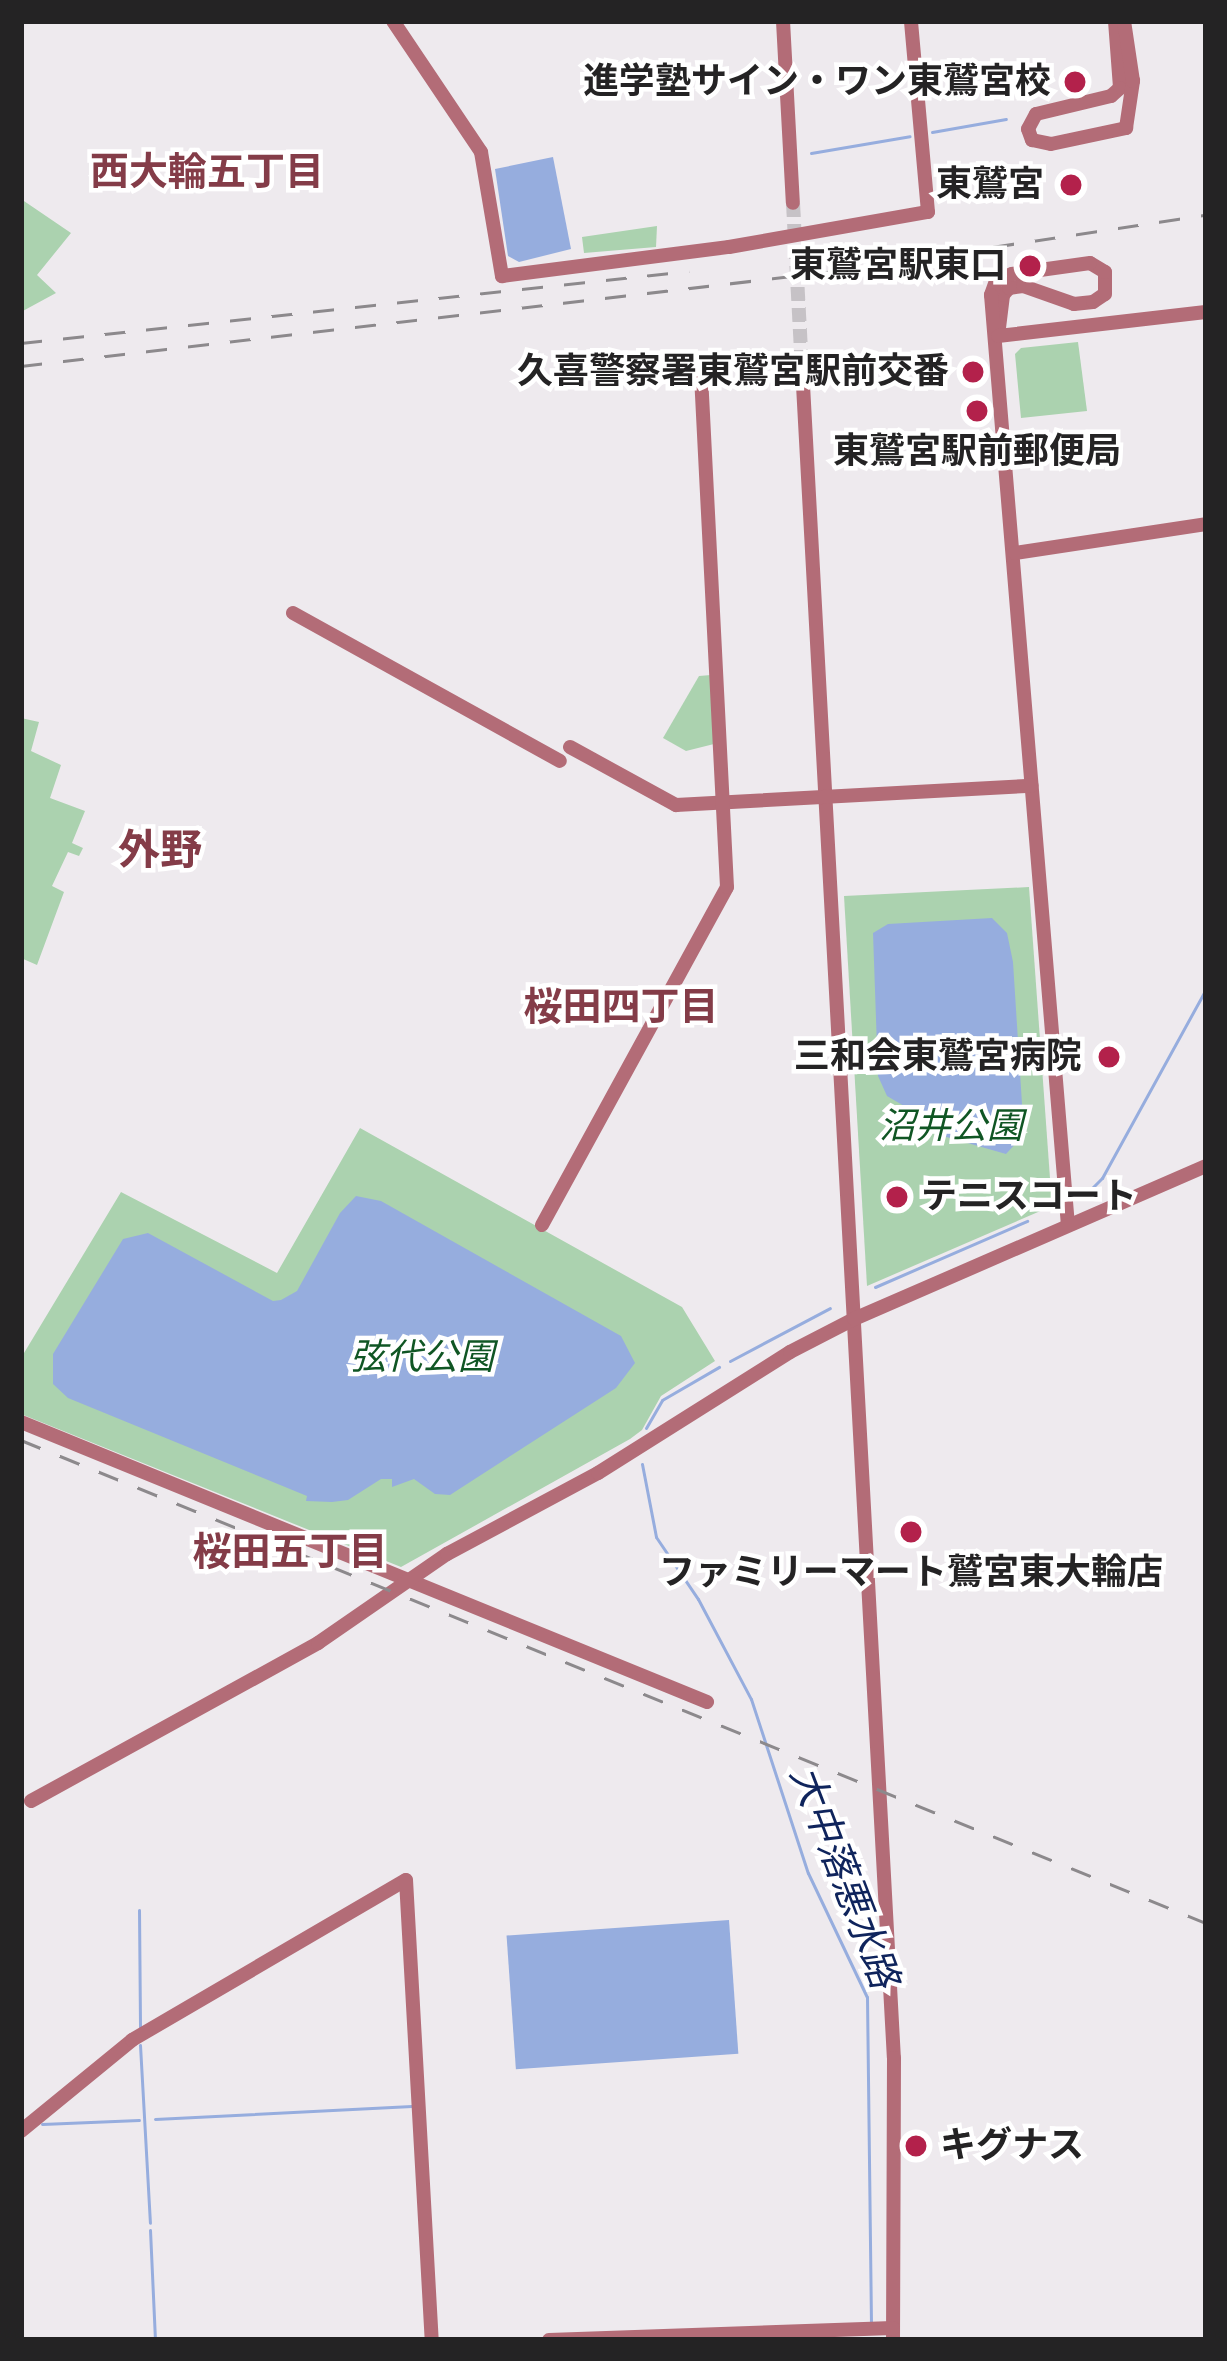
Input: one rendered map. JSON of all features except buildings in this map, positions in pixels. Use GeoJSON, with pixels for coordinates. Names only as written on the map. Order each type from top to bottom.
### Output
{"type":"FeatureCollection","features":[{"type":"Feature","properties":{"kind":"street"},"geometry":{"type":"LineString","coordinates":[[393,21],[481,152],[502,276],[729,247],[928,212],[911,21]]}},
{"type":"Feature","properties":{"kind":"street"},"geometry":{"type":"LineString","coordinates":[[783,21],[793,203]]}},
{"type":"Feature","properties":{"kind":"street"},"geometry":{"type":"LineString","coordinates":[[1119,21],[1133,92],[1126,128],[1051,145],[1033,140],[1029,123],[1036,114],[1111,96],[1120,88],[1119,21]]}},
{"type":"Feature","properties":{"kind":"street"},"geometry":{"type":"LineString","coordinates":[[998,336],[1003,295],[1009,288],[1023,286],[1074,304],[1094,302],[1106,290],[1105,272],[1090,263],[999,278],[990,304],[998,336],[1067,1225]]}},
{"type":"Feature","properties":{"kind":"street"},"geometry":{"type":"LineString","coordinates":[[998,336],[1206,311]]}},
{"type":"Feature","properties":{"kind":"street"},"geometry":{"type":"LineString","coordinates":[[542,1225],[725,896],[700,376]]}},
{"type":"Feature","properties":{"kind":"street"},"geometry":{"type":"LineString","coordinates":[[549,2340],[882,2332],[894,2058],[803,385]]}},
{"type":"Feature","properties":{"kind":"street"},"geometry":{"type":"LineString","coordinates":[[1015,553],[1206,524]]}},
{"type":"Feature","properties":{"kind":"street"},"geometry":{"type":"LineString","coordinates":[[293,614],[560,761]]}},
{"type":"Feature","properties":{"kind":"street"},"geometry":{"type":"LineString","coordinates":[[569,747],[670,803],[1031,786]]}},
{"type":"Feature","properties":{"kind":"street"},"geometry":{"type":"LineString","coordinates":[[31,1802],[318,1643],[411,1578],[854,1318],[1206,1166]]}},
{"type":"Feature","properties":{"kind":"street"},"geometry":{"type":"LineString","coordinates":[[21,1422],[707,1702]]}},
{"type":"Feature","properties":{"kind":"street"},"geometry":{"type":"LineString","coordinates":[[21,2132],[132,2040],[406,1880],[432,2340]]}},
{"type":"Feature","properties":{"kind":"green space"},"geometry":{"type":"Polygon","coordinates":[[[21,199],[71,233],[37,275],[56,293],[21,312],[21,199]]]}},
{"type":"Feature","properties":{"kind":"green space"},"geometry":{"type":"Polygon","coordinates":[[[657,226],[656,247],[584,253],[582,237],[657,226]]]}},
{"type":"Feature","properties":{"kind":"green space"},"geometry":{"type":"Polygon","coordinates":[[[1078,342],[1087,411],[1021,418],[1015,354],[1021,348],[1078,342]]]}},
{"type":"Feature","properties":{"kind":"green space"},"geometry":{"type":"Polygon","coordinates":[[[711,675],[714,744],[686,751],[663,738],[699,676],[711,675]]]}},
{"type":"Feature","properties":{"kind":"green space"},"geometry":{"type":"Polygon","coordinates":[[[21,718],[39,722],[31,751],[61,765],[50,798],[85,811],[72,843],[83,848],[79,856],[68,852],[52,886],[64,892],[37,965],[21,958],[21,718]]]}},
{"type":"Feature","properties":{"kind":"green space","name":"沼井公園"},"geometry":{"type":"Polygon","coordinates":[[[1029,887],[1052,1206],[867,1286],[844,896],[1029,887]]]}},
{"type":"Feature","properties":{"kind":"green space","name":"弦代公園"},"geometry":{"type":"Polygon","coordinates":[[[360,1128],[682,1307],[715,1361],[661,1396],[642,1430],[630,1439],[401,1567],[21,1414],[21,1358],[121,1192],[277,1273],[360,1128]]]}},
{"type":"Feature","properties":{"kind":"water"},"geometry":{"type":"Polygon","coordinates":[[[553,157],[571,249],[519,262],[508,256],[495,169],[553,157]]]}},
{"type":"Feature","properties":{"kind":"water"},"geometry":{"type":"Polygon","coordinates":[[[992,918],[1007,933],[1013,962],[1022,1104],[1018,1141],[1006,1154],[943,1136],[945,1130],[887,1096],[878,1076],[873,933],[888,924],[992,918]]]}},
{"type":"Feature","properties":{"kind":"water","name":"弦代公園"},"geometry":{"type":"Polygon","coordinates":[[[356,1196],[381,1201],[621,1336],[635,1363],[616,1388],[450,1495],[435,1494],[414,1479],[392,1487],[392,1479],[381,1479],[348,1500],[332,1502],[306,1501],[307,1496],[68,1398],[53,1384],[53,1354],[123,1239],[148,1233],[273,1301],[281,1300],[297,1291],[340,1213],[356,1196]]]}},
{"type":"Feature","properties":{"kind":"water"},"geometry":{"type":"Polygon","coordinates":[[[729,1920],[738,2054],[516,2069],[507,1936],[729,1920]]]}},
{"type":"Feature","properties":{"kind":"waterway"},"geometry":{"type":"LineString","coordinates":[[932,132],[1006,119]]}},
{"type":"Feature","properties":{"kind":"waterway"},"geometry":{"type":"LineString","coordinates":[[811,153],[910,136]]}},
{"type":"Feature","properties":{"kind":"waterway","name":"大中落悪水路"},"geometry":{"type":"LineString","coordinates":[[1081,1199],[1102,1178],[1206,989]]}},
{"type":"Feature","properties":{"kind":"waterway","name":"大中落悪水路"},"geometry":{"type":"LineString","coordinates":[[875,1287],[1027,1221]]}},
{"type":"Feature","properties":{"kind":"waterway","name":"大中落悪水路"},"geometry":{"type":"LineString","coordinates":[[730,1361],[830,1308]]}},
{"type":"Feature","properties":{"kind":"waterway","name":"大中落悪水路"},"geometry":{"type":"LineString","coordinates":[[646,1428],[662,1400],[719,1367]]}},
{"type":"Feature","properties":{"kind":"waterway","name":"大中落悪水路"},"geometry":{"type":"LineString","coordinates":[[642,1464],[656,1537],[698,1599],[751,1699],[808,1873],[867,1997],[871,2323]]}},
{"type":"Feature","properties":{"kind":"waterway"},"geometry":{"type":"LineString","coordinates":[[139,1910],[140,2027]]}},
{"type":"Feature","properties":{"kind":"waterway"},"geometry":{"type":"LineString","coordinates":[[140,2045],[150,2223]]}},
{"type":"Feature","properties":{"kind":"waterway"},"geometry":{"type":"LineString","coordinates":[[155,2119],[412,2106]]}},
{"type":"Feature","properties":{"kind":"waterway"},"geometry":{"type":"LineString","coordinates":[[42,2124],[139,2120]]}},
{"type":"Feature","properties":{"kind":"waterway"},"geometry":{"type":"LineString","coordinates":[[150,2230],[155,2340]]}},
{"type":"Feature","properties":{"kind":"tunnel"},"geometry":{"type":"LineString","coordinates":[[793,203],[803,385]]}},
{"type":"Feature","properties":{"kind":"railway"},"geometry":{"type":"LineString","coordinates":[[21,366],[827,272],[1206,215]]}},
{"type":"Feature","properties":{"kind":"railway"},"geometry":{"type":"LineString","coordinates":[[21,343],[689,271]]}},
{"type":"Feature","properties":{"kind":"railway"},"geometry":{"type":"LineString","coordinates":[[21,1440],[1206,1923]]}},
{"type":"Feature","properties":{"kind":"place","name":"進学塾サイン・ワン東鷲宮校"},"geometry":{"type":"Point","coordinates":[1075,82]}},
{"type":"Feature","properties":{"kind":"place","name":"東鷲宮"},"geometry":{"type":"Point","coordinates":[1071,185]}},
{"type":"Feature","properties":{"kind":"place","name":"東鷲宮駅東口"},"geometry":{"type":"Point","coordinates":[1030,266]}},
{"type":"Feature","properties":{"kind":"place","name":"久喜警察署東鷲宮駅前交番"},"geometry":{"type":"Point","coordinates":[973,372]}},
{"type":"Feature","properties":{"kind":"place","name":"東鷲宮駅前郵便局"},"geometry":{"type":"Point","coordinates":[977,411]}},
{"type":"Feature","properties":{"kind":"place","name":"三和会東鷲宮病院"},"geometry":{"type":"Point","coordinates":[1109,1057]}},
{"type":"Feature","properties":{"kind":"place","name":"テニスコート"},"geometry":{"type":"Point","coordinates":[897,1197]}},
{"type":"Feature","properties":{"kind":"place","name":"ファミリーマート鷲宮東大輪店"},"geometry":{"type":"Point","coordinates":[911,1532]}},
{"type":"Feature","properties":{"kind":"place","name":"キグナス"},"geometry":{"type":"Point","coordinates":[916,2146]}},
{"type":"Feature","properties":{"kind":"district","name":"西大輪五丁目"},"geometry":{"type":"Point","coordinates":[207,172]}},
{"type":"Feature","properties":{"kind":"district","name":"外野"},"geometry":{"type":"Point","coordinates":[160,850]}},
{"type":"Feature","properties":{"kind":"district","name":"桜田四丁目"},"geometry":{"type":"Point","coordinates":[621,1007]}},
{"type":"Feature","properties":{"kind":"district","name":"桜田五丁目"},"geometry":{"type":"Point","coordinates":[290,1552]}}]}
